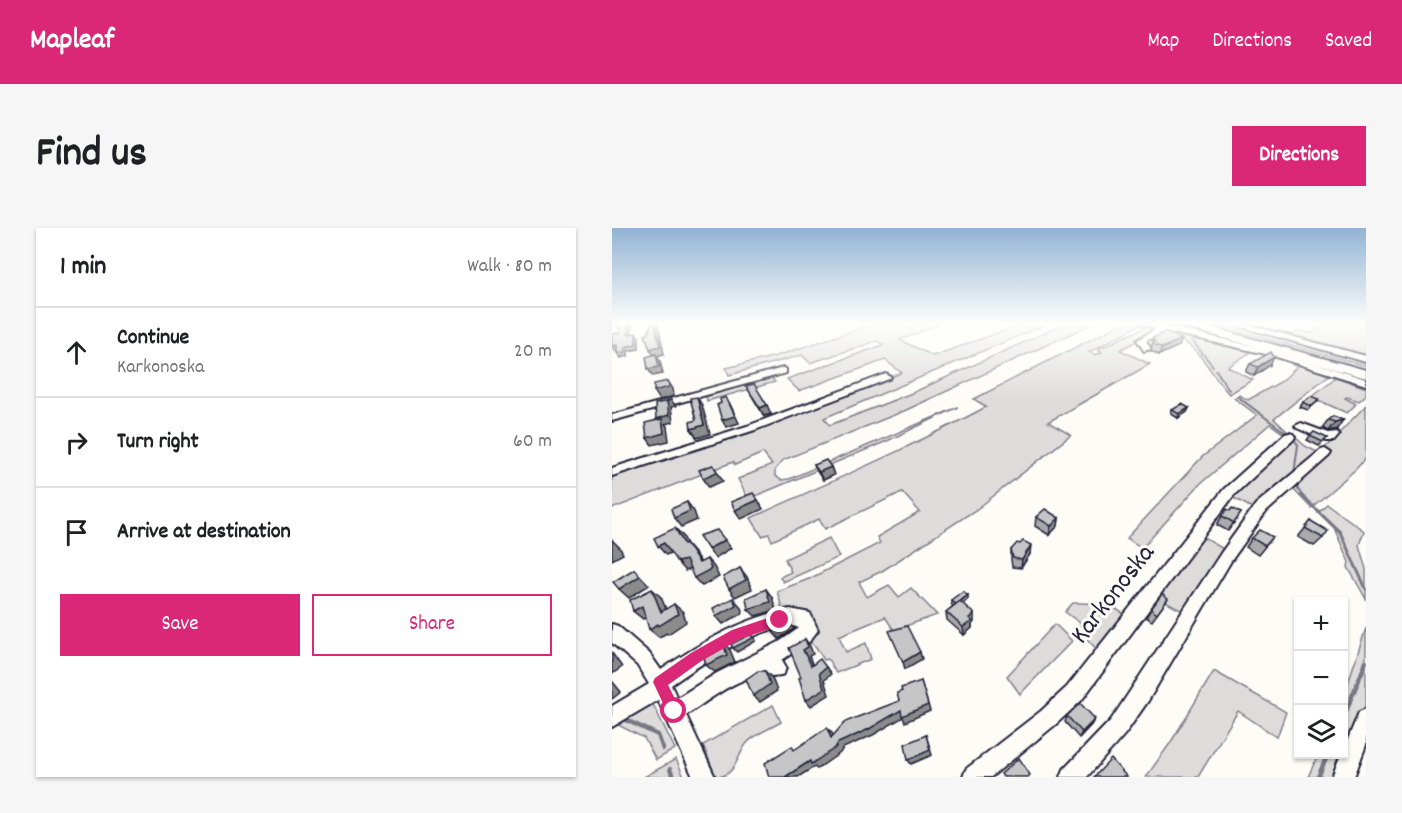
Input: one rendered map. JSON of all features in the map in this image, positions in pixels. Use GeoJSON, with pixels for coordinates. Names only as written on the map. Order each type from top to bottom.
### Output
{"type":"FeatureCollection","features":[{"type":"Feature","properties":{"kind":"highway"},"geometry":{"type":"LineString","coordinates":[[1278,350],[1366,374]]}},
{"type":"Feature","properties":{"kind":"highway"},"geometry":{"type":"LineString","coordinates":[[1298,350],[1366,368]]}},
{"type":"Feature","properties":{"kind":"street"},"geometry":{"type":"LineString","coordinates":[[1252,350],[1288,358],[1288,362],[1310,365],[1366,384]]}},
{"type":"Feature","properties":{"kind":"street"},"geometry":{"type":"LineString","coordinates":[[1331,350],[1366,359]]}},
{"type":"Feature","properties":{"kind":"street"},"geometry":{"type":"LineString","coordinates":[[612,418],[783,376],[612,427]]}},
{"type":"Feature","properties":{"kind":"street"},"geometry":{"type":"LineString","coordinates":[[612,472],[751,428],[886,377]]}},
{"type":"Feature","properties":{"kind":"street","name":"Karkonoska"},"geometry":{"type":"LineString","coordinates":[[974,777],[1048,718],[1074,694],[1229,492],[1295,431],[1330,438],[1333,435]]}},
{"type":"Feature","properties":{"kind":"street"},"geometry":{"type":"LineString","coordinates":[[1072,777],[1111,735],[1135,702],[1226,556],[1261,508],[1325,453]]}},
{"type":"Feature","properties":{"kind":"street"},"geometry":{"type":"LineString","coordinates":[[612,717],[661,685],[695,657],[736,635],[797,616],[804,619],[809,630],[802,638],[751,663],[674,711]]}},
{"type":"Feature","properties":{"kind":"street"},"geometry":{"type":"LineString","coordinates":[[612,632],[643,659],[661,685],[704,777]]}},
{"type":"Feature","properties":{"kind":"street"},"geometry":{"type":"LineString","coordinates":[[734,675],[766,664],[777,666]]}},
{"type":"Feature","properties":{"kind":"street"},"geometry":{"type":"LineString","coordinates":[[1343,777],[1366,719]]}},
{"type":"Feature","properties":{"kind":"shaded area"},"geometry":{"type":"Polygon","coordinates":[[[796,350],[851,350],[810,363],[802,355],[729,375],[726,368],[796,350]]]}},
{"type":"Feature","properties":{"kind":"shaded area"},"geometry":{"type":"Polygon","coordinates":[[[870,350],[920,350],[933,356],[951,350],[986,350],[824,418],[830,425],[912,393],[1008,350],[1037,350],[904,411],[783,460],[775,470],[775,476],[781,480],[789,479],[958,407],[887,441],[748,499],[738,479],[772,465],[763,453],[735,465],[733,462],[612,509],[612,475],[902,373],[885,360],[799,391],[787,379],[870,350]]]}},
{"type":"Feature","properties":{"kind":"shaded area"},"geometry":{"type":"Polygon","coordinates":[[[1071,350],[1093,350],[1089,352],[1096,355],[1102,352],[1099,350],[1121,350],[1150,364],[1048,422],[1071,435],[977,509],[882,571],[859,582],[867,597],[889,585],[899,597],[911,588],[937,615],[894,630],[885,617],[839,636],[846,652],[866,643],[871,659],[836,673],[828,659],[824,660],[816,647],[807,640],[812,621],[800,610],[784,615],[777,591],[809,579],[880,543],[877,537],[920,512],[902,492],[825,529],[819,519],[772,541],[769,534],[762,536],[751,518],[899,451],[986,407],[974,399],[1071,350]]]}},
{"type":"Feature","properties":{"kind":"shaded area"},"geometry":{"type":"Polygon","coordinates":[[[1194,350],[1247,350],[1249,353],[1228,367],[1253,380],[1229,394],[1194,350]]]}},
{"type":"Feature","properties":{"kind":"shaded area"},"geometry":{"type":"Polygon","coordinates":[[[1306,350],[1327,350],[1366,360],[1366,366],[1306,350]]]}},
{"type":"Feature","properties":{"kind":"shaded area"},"geometry":{"type":"Polygon","coordinates":[[[1342,350],[1366,350],[1366,356],[1342,350]]]}},
{"type":"Feature","properties":{"kind":"shaded area"},"geometry":{"type":"Polygon","coordinates":[[[1290,363],[1306,366],[1329,375],[1274,419],[1289,433],[1286,435],[1270,424],[1200,484],[1142,548],[1127,538],[1202,457],[1257,415],[1234,398],[1239,395],[1248,400],[1282,381],[1297,367],[1290,363]]]}},
{"type":"Feature","properties":{"kind":"shaded area"},"geometry":{"type":"Polygon","coordinates":[[[771,377],[775,382],[707,401],[706,395],[771,377]]]}},
{"type":"Feature","properties":{"kind":"shaded area"},"geometry":{"type":"Polygon","coordinates":[[[1336,377],[1366,388],[1366,395],[1359,401],[1345,398],[1356,404],[1347,413],[1311,397],[1336,377]]]}},
{"type":"Feature","properties":{"kind":"shaded area"},"geometry":{"type":"Polygon","coordinates":[[[1366,405],[1366,458],[1311,508],[1292,488],[1323,450],[1366,405]]]}},
{"type":"Feature","properties":{"kind":"shaded area"},"geometry":{"type":"Polygon","coordinates":[[[1294,436],[1305,446],[1319,453],[1254,509],[1230,496],[1294,436]]]}},
{"type":"Feature","properties":{"kind":"shaded area"},"geometry":{"type":"Polygon","coordinates":[[[1327,504],[1364,531],[1359,545],[1366,569],[1366,599],[1348,567],[1349,562],[1334,528],[1318,512],[1327,504]]]}},
{"type":"Feature","properties":{"kind":"shaded area"},"geometry":{"type":"Polygon","coordinates":[[[1201,536],[1225,550],[1186,613],[1154,596],[1201,536]]]}},
{"type":"Feature","properties":{"kind":"shaded area"},"geometry":{"type":"Polygon","coordinates":[[[829,538],[839,557],[783,582],[780,577],[791,572],[785,559],[829,538]]]}},
{"type":"Feature","properties":{"kind":"shaded area"},"geometry":{"type":"Polygon","coordinates":[[[1073,603],[1095,603],[1108,606],[1126,616],[1099,652],[1080,631],[1080,623],[1065,612],[1073,603]]]}},
{"type":"Feature","properties":{"kind":"shaded area"},"geometry":{"type":"Polygon","coordinates":[[[1055,624],[1072,641],[1020,694],[1007,676],[1055,624]]]}},
{"type":"Feature","properties":{"kind":"shaded area"},"geometry":{"type":"Polygon","coordinates":[[[1366,628],[1366,703],[1348,746],[1348,705],[1348,683],[1366,628]]]}},
{"type":"Feature","properties":{"kind":"shaded area"},"geometry":{"type":"Polygon","coordinates":[[[1214,671],[1286,712],[1277,737],[1238,711],[1198,777],[1146,777],[1171,742],[1214,671]]]}},
{"type":"Feature","properties":{"kind":"shaded area"},"geometry":{"type":"Polygon","coordinates":[[[650,698],[675,749],[656,760],[644,738],[620,726],[615,718],[650,698]]]}},
{"type":"Feature","properties":{"kind":"shaded area"},"geometry":{"type":"Polygon","coordinates":[[[773,705],[781,722],[750,740],[732,769],[723,776],[716,777],[703,745],[773,705]]]}},
{"type":"Feature","properties":{"kind":"shaded area"},"geometry":{"type":"Polygon","coordinates":[[[676,759],[684,777],[644,777],[676,759]]]}},
{"type":"Feature","properties":{"kind":"shaded area"},"geometry":{"type":"Polygon","coordinates":[[[1316,759],[1343,759],[1335,777],[1308,777],[1316,759]]]}},
{"type":"Feature","properties":{"kind":"building"},"geometry":{"type":"Polygon","coordinates":[[[617,350],[625,350],[625,352],[617,353],[617,350]]]}},
{"type":"Feature","properties":{"kind":"building"},"geometry":{"type":"Polygon","coordinates":[[[1271,352],[1274,357],[1258,367],[1250,364],[1271,352]]]}},
{"type":"Feature","properties":{"kind":"building"},"geometry":{"type":"Polygon","coordinates":[[[656,354],[659,367],[648,369],[646,357],[656,354]]]}},
{"type":"Feature","properties":{"kind":"building"},"geometry":{"type":"Polygon","coordinates":[[[668,381],[669,387],[654,391],[654,384],[668,381]]]}},
{"type":"Feature","properties":{"kind":"building"},"geometry":{"type":"Polygon","coordinates":[[[754,384],[767,405],[760,408],[746,386],[754,384]]]}},
{"type":"Feature","properties":{"kind":"building"},"geometry":{"type":"Polygon","coordinates":[[[1311,396],[1319,399],[1311,406],[1303,402],[1311,396]]]}},
{"type":"Feature","properties":{"kind":"building"},"geometry":{"type":"Polygon","coordinates":[[[697,397],[704,425],[691,429],[690,422],[696,420],[690,398],[697,397]]]}},
{"type":"Feature","properties":{"kind":"building"},"geometry":{"type":"Polygon","coordinates":[[[726,397],[735,416],[722,420],[717,405],[721,403],[720,399],[726,397]]]}},
{"type":"Feature","properties":{"kind":"building"},"geometry":{"type":"Polygon","coordinates":[[[667,401],[669,415],[656,419],[655,404],[667,401]]]}},
{"type":"Feature","properties":{"kind":"building"},"geometry":{"type":"Polygon","coordinates":[[[1182,404],[1189,408],[1179,414],[1172,410],[1182,404]]]}},
{"type":"Feature","properties":{"kind":"building"},"geometry":{"type":"Polygon","coordinates":[[[1333,416],[1343,420],[1335,422],[1328,420],[1333,416]]]}},
{"type":"Feature","properties":{"kind":"building"},"geometry":{"type":"Polygon","coordinates":[[[662,419],[664,433],[647,438],[645,423],[662,419]]]}},
{"type":"Feature","properties":{"kind":"building"},"geometry":{"type":"Polygon","coordinates":[[[1314,432],[1327,438],[1323,442],[1310,436],[1314,432]]]}},
{"type":"Feature","properties":{"kind":"building"},"geometry":{"type":"Polygon","coordinates":[[[826,460],[831,467],[819,472],[814,465],[826,460]]]}},
{"type":"Feature","properties":{"kind":"building"},"geometry":{"type":"Polygon","coordinates":[[[713,465],[717,472],[703,478],[699,470],[713,465]]]}},
{"type":"Feature","properties":{"kind":"building"},"geometry":{"type":"Polygon","coordinates":[[[753,493],[758,500],[735,510],[731,502],[753,493]]]}},
{"type":"Feature","properties":{"kind":"building"},"geometry":{"type":"Polygon","coordinates":[[[687,502],[690,511],[674,518],[671,509],[687,502]]]}},
{"type":"Feature","properties":{"kind":"building"},"geometry":{"type":"Polygon","coordinates":[[[1232,508],[1241,513],[1234,523],[1222,516],[1227,509],[1230,511],[1232,508]]]}},
{"type":"Feature","properties":{"kind":"building"},"geometry":{"type":"Polygon","coordinates":[[[1045,509],[1059,518],[1051,526],[1036,517],[1045,509]]]}},
{"type":"Feature","properties":{"kind":"building"},"geometry":{"type":"Polygon","coordinates":[[[1311,521],[1328,531],[1323,538],[1305,528],[1311,521]]]}},
{"type":"Feature","properties":{"kind":"building"},"geometry":{"type":"Polygon","coordinates":[[[675,528],[699,563],[707,559],[711,569],[694,578],[686,560],[677,562],[664,543],[658,546],[654,538],[675,528]]]}},
{"type":"Feature","properties":{"kind":"building"},"geometry":{"type":"Polygon","coordinates":[[[717,530],[725,540],[708,549],[699,536],[717,530]]]}},
{"type":"Feature","properties":{"kind":"building"},"geometry":{"type":"Polygon","coordinates":[[[1260,530],[1273,537],[1265,546],[1252,538],[1260,530]]]}},
{"type":"Feature","properties":{"kind":"building"},"geometry":{"type":"Polygon","coordinates":[[[1023,541],[1031,545],[1022,560],[1013,558],[1011,550],[1017,543],[1020,544],[1023,541]]]}},
{"type":"Feature","properties":{"kind":"building"},"geometry":{"type":"Polygon","coordinates":[[[740,568],[746,580],[729,589],[723,577],[740,568]]]}},
{"type":"Feature","properties":{"kind":"building"},"geometry":{"type":"Polygon","coordinates":[[[634,569],[640,576],[619,589],[613,582],[634,569]]]}},
{"type":"Feature","properties":{"kind":"building"},"geometry":{"type":"Polygon","coordinates":[[[652,589],[661,612],[674,604],[678,614],[659,626],[658,624],[649,629],[642,606],[633,611],[630,600],[652,589]]]}},
{"type":"Feature","properties":{"kind":"building"},"geometry":{"type":"Polygon","coordinates":[[[766,589],[770,602],[748,609],[746,598],[766,589]]]}},
{"type":"Feature","properties":{"kind":"building"},"geometry":{"type":"Polygon","coordinates":[[[963,591],[968,595],[955,604],[951,600],[963,591]]]}},
{"type":"Feature","properties":{"kind":"building"},"geometry":{"type":"Polygon","coordinates":[[[1162,594],[1168,599],[1157,614],[1151,609],[1162,594]]]}},
{"type":"Feature","properties":{"kind":"building"},"geometry":{"type":"Polygon","coordinates":[[[733,598],[736,605],[716,616],[713,608],[733,598]]]}},
{"type":"Feature","properties":{"kind":"building"},"geometry":{"type":"Polygon","coordinates":[[[960,601],[974,614],[969,618],[972,621],[963,627],[946,612],[960,601]]]}},
{"type":"Feature","properties":{"kind":"building"},"geometry":{"type":"Polygon","coordinates":[[[788,621],[773,632],[771,623],[788,621]]]}},
{"type":"Feature","properties":{"kind":"building"},"geometry":{"type":"Polygon","coordinates":[[[907,626],[920,652],[903,662],[889,631],[907,626]]]}},
{"type":"Feature","properties":{"kind":"building"},"geometry":{"type":"Polygon","coordinates":[[[751,634],[753,638],[733,648],[731,644],[751,634]]]}},
{"type":"Feature","properties":{"kind":"building"},"geometry":{"type":"Polygon","coordinates":[[[805,639],[808,647],[803,650],[811,666],[820,659],[826,667],[819,673],[824,689],[806,700],[799,678],[801,677],[789,648],[805,639]]]}},
{"type":"Feature","properties":{"kind":"building"},"geometry":{"type":"Polygon","coordinates":[[[723,642],[727,655],[706,665],[703,654],[723,642]]]}},
{"type":"Feature","properties":{"kind":"building"},"geometry":{"type":"Polygon","coordinates":[[[758,671],[765,671],[770,684],[753,696],[746,679],[758,671]]]}},
{"type":"Feature","properties":{"kind":"building"},"geometry":{"type":"Polygon","coordinates":[[[921,681],[928,705],[902,716],[901,710],[869,729],[838,743],[835,748],[811,764],[810,761],[785,777],[769,777],[765,763],[792,746],[794,750],[827,728],[831,738],[845,722],[899,701],[897,693],[902,691],[901,688],[921,681]]]}},
{"type":"Feature","properties":{"kind":"building"},"geometry":{"type":"Polygon","coordinates":[[[1080,703],[1095,719],[1082,732],[1067,716],[1080,703]]]}},
{"type":"Feature","properties":{"kind":"building"},"geometry":{"type":"Polygon","coordinates":[[[926,735],[930,750],[908,760],[905,744],[926,735]]]}},
{"type":"Feature","properties":{"kind":"building"},"geometry":{"type":"Polygon","coordinates":[[[1019,758],[1030,775],[1028,777],[1003,777],[1001,774],[1019,758]]]}},
{"type":"Feature","properties":{"kind":"building"},"geometry":{"type":"Polygon","coordinates":[[[1111,759],[1127,777],[1094,777],[1111,759]]]}},
{"type":"Feature","properties":{"kind":"waterway"},"geometry":{"type":"LineString","coordinates":[[1199,350],[1213,366]]}},
{"type":"Feature","properties":{"kind":"waterway"},"geometry":{"type":"LineString","coordinates":[[1216,370],[1229,390]]}},
{"type":"Feature","properties":{"kind":"waterway"},"geometry":{"type":"LineString","coordinates":[[1238,397],[1294,439],[1298,445],[1294,474]]}},
{"type":"Feature","properties":{"kind":"waterway"},"geometry":{"type":"LineString","coordinates":[[1294,483],[1303,497]]}},
{"type":"Feature","properties":{"kind":"waterway"},"geometry":{"type":"LineString","coordinates":[[1303,497],[1340,532],[1366,589]]}},
{"type":"Feature","properties":{"kind":"waterway"},"geometry":{"type":"LineString","coordinates":[[1348,706],[1366,662]]}},
{"type":"Feature","properties":{"kind":"waterway"},"geometry":{"type":"LineString","coordinates":[[624,719],[658,735],[663,749]]}},
{"type":"Feature","properties":{"kind":"waterway"},"geometry":{"type":"LineString","coordinates":[[1318,777],[1326,759]]}},
{"type":"Feature","properties":{"kind":"waterway"},"geometry":{"type":"LineString","coordinates":[[670,769],[673,777]]}},
{"type":"Feature","properties":{"kind":"route"},"geometry":{"type":"LineString","coordinates":[[674,711],[660,682],[695,657],[736,635],[780,620]]}}]}
